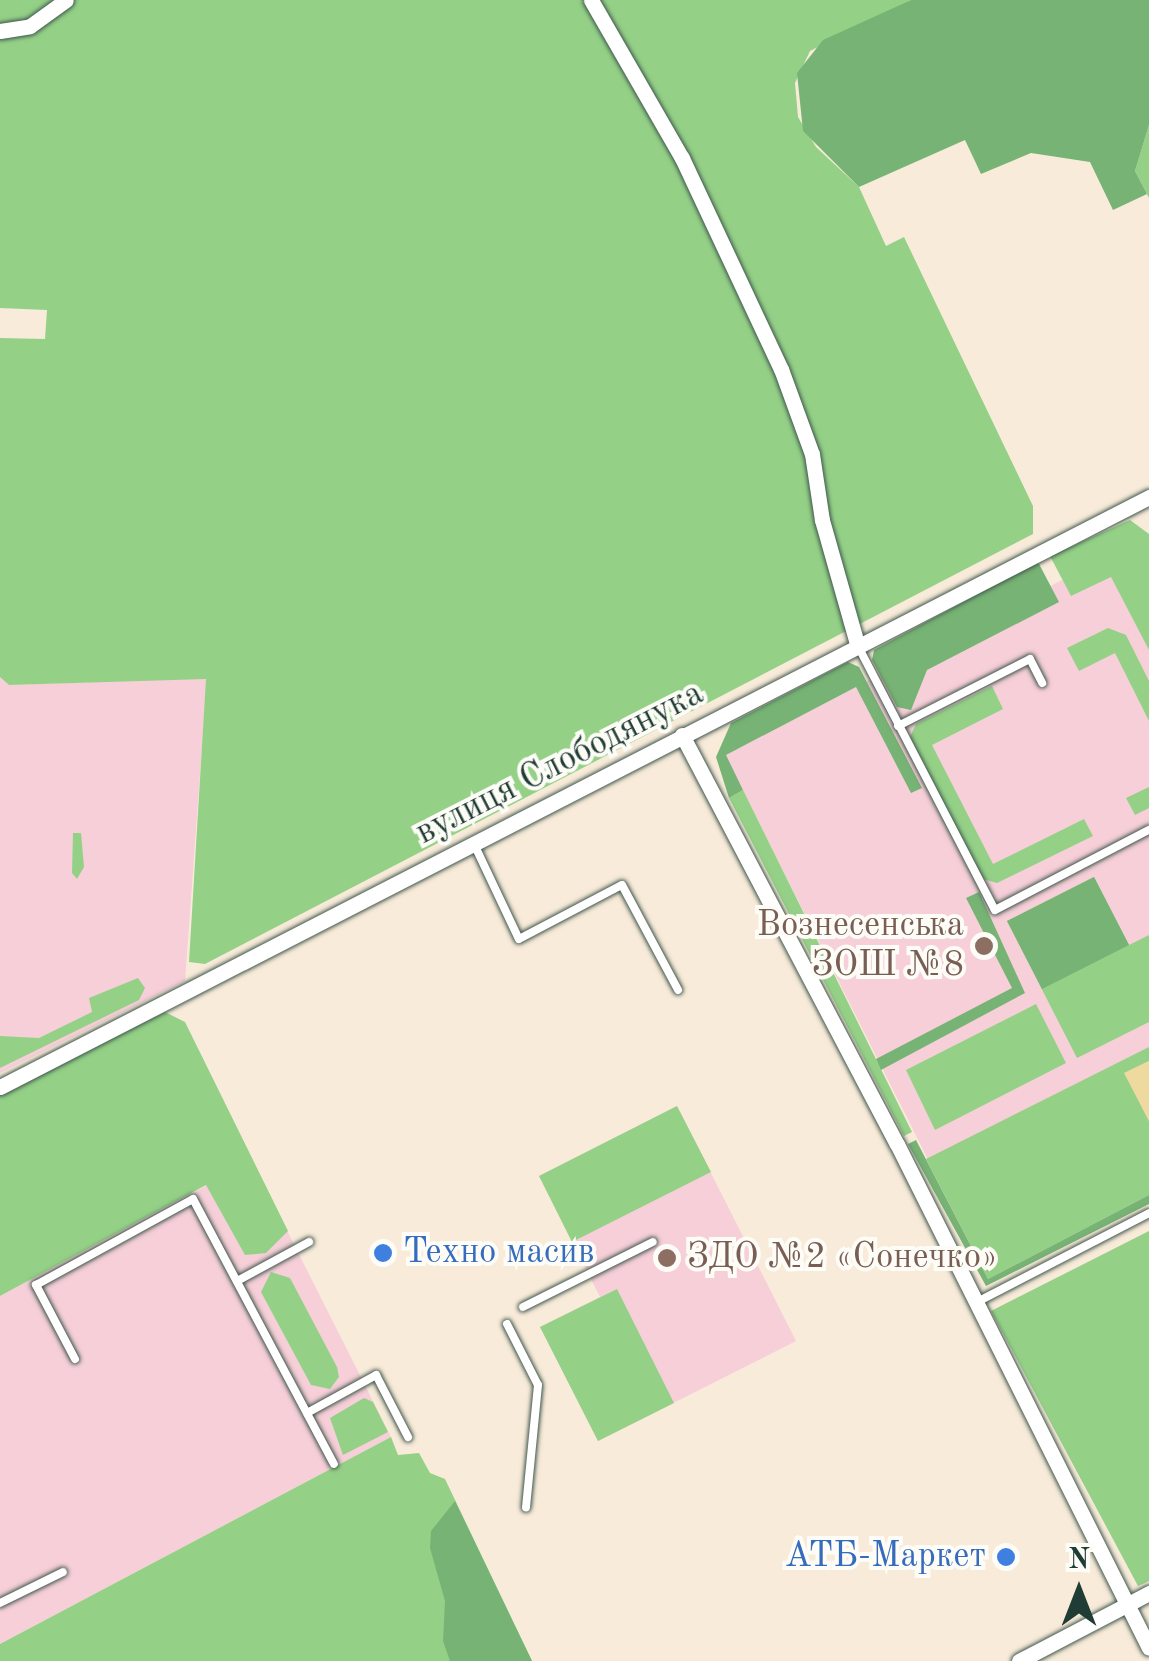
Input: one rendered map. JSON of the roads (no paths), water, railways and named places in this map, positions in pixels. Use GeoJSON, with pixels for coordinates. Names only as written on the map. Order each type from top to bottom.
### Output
{"type":"FeatureCollection","features":[{"type":"Feature","properties":{"kind":"street"},"geometry":{"type":"LineString","coordinates":[[0,31],[30,26],[66,0]]}},
{"type":"Feature","properties":{"kind":"street"},"geometry":{"type":"LineString","coordinates":[[591,0],[682,158],[781,369],[812,454],[822,520],[857,644]]}},
{"type":"Feature","properties":{"kind":"street","name":"вулиця Слободянука"},"geometry":{"type":"LineString","coordinates":[[0,1087],[1149,497]]}},
{"type":"Feature","properties":{"kind":"street"},"geometry":{"type":"LineString","coordinates":[[682,734],[1149,1648]]}},
{"type":"Feature","properties":{"kind":"street"},"geometry":{"type":"LineString","coordinates":[[1019,1661],[1149,1593]]}},
{"type":"Feature","properties":{"kind":"lane"},"geometry":{"type":"LineString","coordinates":[[857,644],[994,910],[1149,830]]}},
{"type":"Feature","properties":{"kind":"lane"},"geometry":{"type":"LineString","coordinates":[[898,726],[1030,659],[1042,683]]}},
{"type":"Feature","properties":{"kind":"lane"},"geometry":{"type":"LineString","coordinates":[[474,842],[519,939],[622,886],[678,990]]}},
{"type":"Feature","properties":{"kind":"lane"},"geometry":{"type":"LineString","coordinates":[[75,1359],[36,1286],[194,1200],[334,1464]]}},
{"type":"Feature","properties":{"kind":"lane"},"geometry":{"type":"LineString","coordinates":[[974,1303],[1149,1213]]}},
{"type":"Feature","properties":{"kind":"lane"},"geometry":{"type":"LineString","coordinates":[[236,1280],[309,1242]]}},
{"type":"Feature","properties":{"kind":"lane"},"geometry":{"type":"LineString","coordinates":[[523,1307],[653,1242]]}},
{"type":"Feature","properties":{"kind":"lane"},"geometry":{"type":"LineString","coordinates":[[507,1324],[538,1385],[526,1507]]}},
{"type":"Feature","properties":{"kind":"lane"},"geometry":{"type":"LineString","coordinates":[[307,1414],[376,1375],[408,1437]]}},
{"type":"Feature","properties":{"kind":"lane"},"geometry":{"type":"LineString","coordinates":[[0,1603],[63,1572]]}},
{"type":"Feature","properties":{"kind":"place","name":"Вознесенська ЗОШ №8"},"geometry":{"type":"Point","coordinates":[984,946]}},
{"type":"Feature","properties":{"kind":"place","name":"Техно масив"},"geometry":{"type":"Point","coordinates":[383,1253]}},
{"type":"Feature","properties":{"kind":"place","name":"ЗДО №2 «Сонечко»"},"geometry":{"type":"Point","coordinates":[667,1258]}},
{"type":"Feature","properties":{"kind":"place","name":"АТБ-Маркет"},"geometry":{"type":"Point","coordinates":[1006,1557]}}]}
